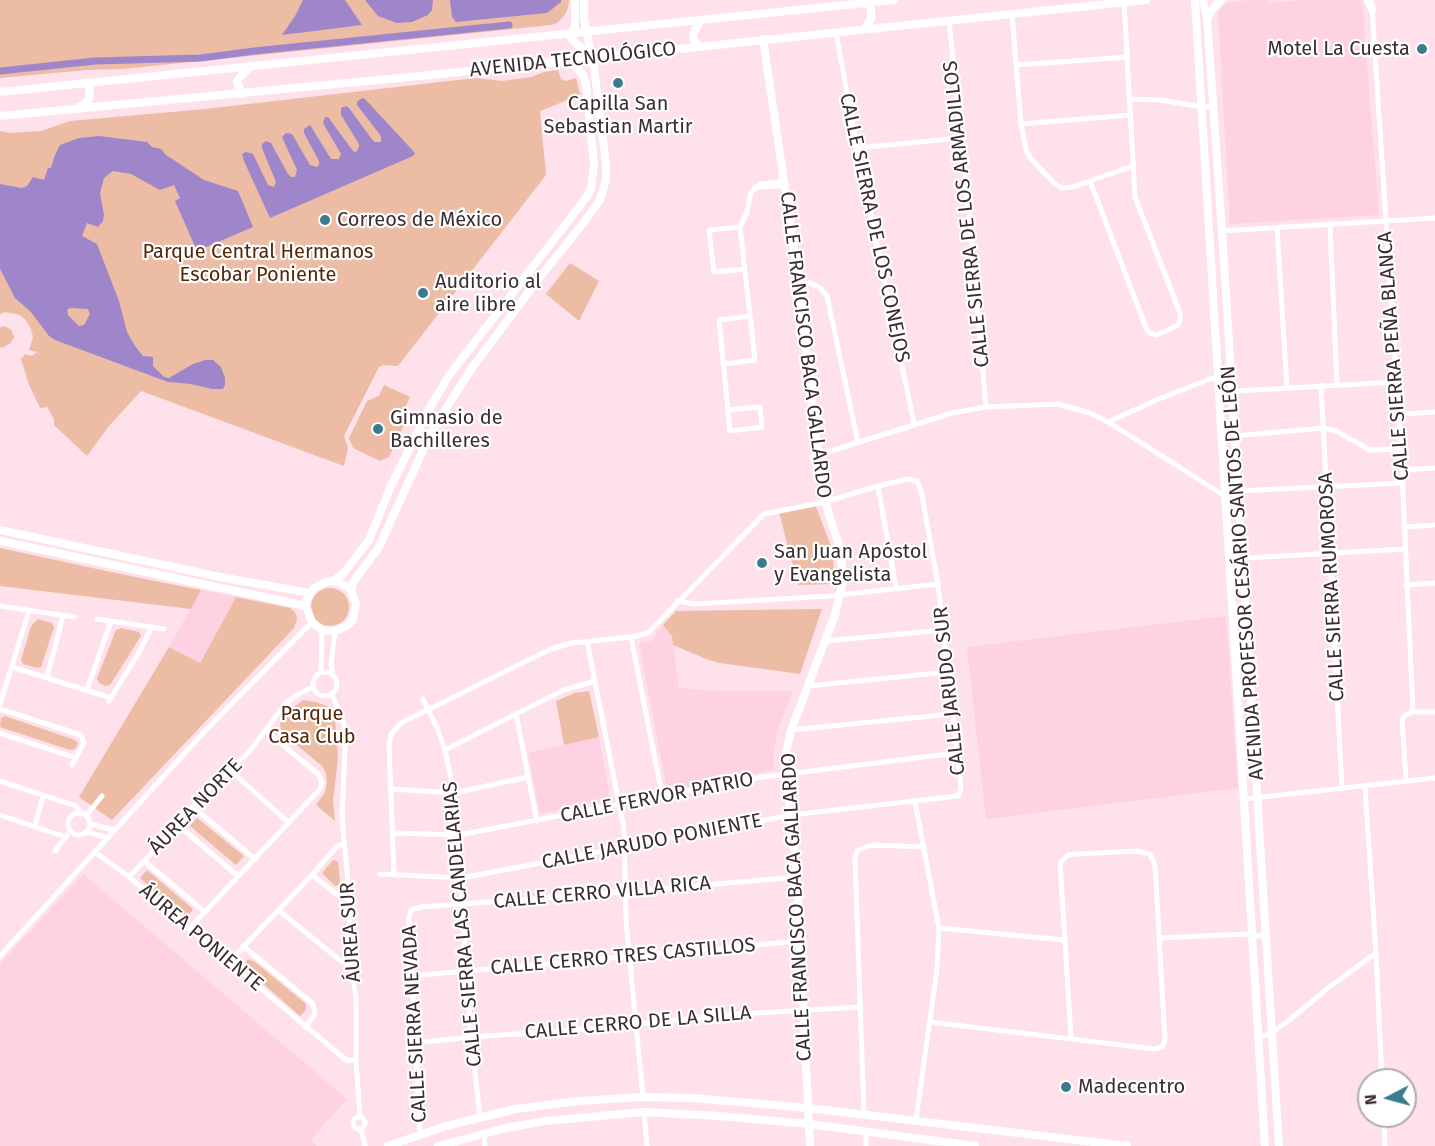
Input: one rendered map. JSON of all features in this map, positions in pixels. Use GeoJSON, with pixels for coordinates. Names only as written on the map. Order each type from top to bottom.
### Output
{"type":"FeatureCollection","features":[{"type":"Feature","properties":{"kind":"main road","name":"AVENIDA TECNOLÓGICO"},"geometry":{"type":"LineString","coordinates":[[0,92],[894,0]]}},
{"type":"Feature","properties":{"kind":"main road","name":"AVENIDA TECNOLÓGICO"},"geometry":{"type":"LineString","coordinates":[[0,117],[1146,0]]}},
{"type":"Feature","properties":{"kind":"main road"},"geometry":{"type":"LineString","coordinates":[[1208,19],[1221,0]]}},
{"type":"Feature","properties":{"kind":"main road"},"geometry":{"type":"LineString","coordinates":[[864,29],[871,19],[871,9],[867,3]]}},
{"type":"Feature","properties":{"kind":"main road"},"geometry":{"type":"LineString","coordinates":[[700,21],[693,33],[694,41],[700,46]]}},
{"type":"Feature","properties":{"kind":"main road"},"geometry":{"type":"LineString","coordinates":[[242,94],[237,82],[250,67]]}},
{"type":"Feature","properties":{"kind":"main road"},"geometry":{"type":"LineString","coordinates":[[74,109],[86,104],[90,97],[85,83]]}},
{"type":"Feature","properties":{"kind":"main road"},"geometry":{"type":"LineString","coordinates":[[388,1146],[420,1134],[480,1117],[547,1104],[643,1097],[692,1098],[808,1108],[1127,1146]]}},
{"type":"Feature","properties":{"kind":"main road"},"geometry":{"type":"LineString","coordinates":[[438,1146],[484,1133],[546,1121],[644,1112],[809,1124],[975,1146]]}},
{"type":"Feature","properties":{"kind":"street"},"geometry":{"type":"LineString","coordinates":[[575,0],[575,27],[570,34],[574,43],[591,57]]}},
{"type":"Feature","properties":{"kind":"street"},"geometry":{"type":"LineString","coordinates":[[565,60],[583,75],[586,84],[594,164],[591,189],[437,393],[391,486],[369,540],[343,574],[333,581],[320,584],[310,593],[306,606],[312,622],[322,630],[342,629],[353,619],[356,604],[351,590],[353,582],[388,531],[429,437],[458,388],[600,200],[604,190],[606,164],[584,19],[584,0]]}},
{"type":"Feature","properties":{"kind":"street","name":"AVENIDA PROFESOR CESÁRIO SANTOS DE LEÓN"},"geometry":{"type":"LineString","coordinates":[[1196,0],[1265,1146]]}},
{"type":"Feature","properties":{"kind":"street","name":"AVENIDA PROFESOR CESÁRIO SANTOS DE LEÓN"},"geometry":{"type":"LineString","coordinates":[[1203,0],[1208,19],[1214,107],[1279,1146]]}},
{"type":"Feature","properties":{"kind":"street"},"geometry":{"type":"LineString","coordinates":[[1090,181],[1147,330],[1156,335],[1177,327],[1180,313],[1137,205],[1124,2]]}},
{"type":"Feature","properties":{"kind":"street","name":"CALLE SIERRA PEÑA BLANCA"},"geometry":{"type":"LineString","coordinates":[[1370,3],[1399,414],[1413,712]]}},
{"type":"Feature","properties":{"kind":"street"},"geometry":{"type":"LineString","coordinates":[[1012,14],[1021,124],[1028,154],[1054,183],[1067,188],[1133,166]]}},
{"type":"Feature","properties":{"kind":"street","name":"CALLE SIERRA DE LOS ARMADILLOS"},"geometry":{"type":"LineString","coordinates":[[949,21],[986,408]]}},
{"type":"Feature","properties":{"kind":"street","name":"CALLE SIERRA DE LOS CONEJOS"},"geometry":{"type":"LineString","coordinates":[[836,32],[857,148],[914,424]]}},
{"type":"Feature","properties":{"kind":"street","name":"CALLE FRANCISCO BACA GALLARDO"},"geometry":{"type":"LineString","coordinates":[[763,39],[799,284],[815,456],[825,502],[842,556],[843,581],[840,595],[826,641],[791,730],[786,750],[786,774],[797,877],[810,1146]]}},
{"type":"Feature","properties":{"kind":"street"},"geometry":{"type":"LineString","coordinates":[[1016,65],[1128,57]]}},
{"type":"Feature","properties":{"kind":"street"},"geometry":{"type":"LineString","coordinates":[[1131,99],[1161,100],[1214,107]]}},
{"type":"Feature","properties":{"kind":"street"},"geometry":{"type":"LineString","coordinates":[[1021,124],[1131,115]]}},
{"type":"Feature","properties":{"kind":"street"},"geometry":{"type":"LineString","coordinates":[[857,148],[960,138]]}},
{"type":"Feature","properties":{"kind":"street"},"geometry":{"type":"LineString","coordinates":[[724,364],[755,360],[740,227],[747,212],[751,192],[761,184],[785,184]]}},
{"type":"Feature","properties":{"kind":"street"},"geometry":{"type":"LineString","coordinates":[[1222,231],[1435,218]]}},
{"type":"Feature","properties":{"kind":"street"},"geometry":{"type":"LineString","coordinates":[[1330,224],[1337,384]]}},
{"type":"Feature","properties":{"kind":"street"},"geometry":{"type":"LineString","coordinates":[[740,227],[709,230],[714,272],[744,268]]}},
{"type":"Feature","properties":{"kind":"street"},"geometry":{"type":"LineString","coordinates":[[1277,228],[1287,388]]}},
{"type":"Feature","properties":{"kind":"street"},"geometry":{"type":"LineString","coordinates":[[799,284],[810,282],[827,296],[858,443]]}},
{"type":"Feature","properties":{"kind":"street"},"geometry":{"type":"LineString","coordinates":[[728,410],[760,407],[762,427],[730,431],[719,320],[750,316]]}},
{"type":"Feature","properties":{"kind":"street"},"geometry":{"type":"LineString","coordinates":[[480,336],[490,344]]}},
{"type":"Feature","properties":{"kind":"street"},"geometry":{"type":"LineString","coordinates":[[1108,422],[1159,399],[1218,378]]}},
{"type":"Feature","properties":{"kind":"street"},"geometry":{"type":"LineString","coordinates":[[1219,392],[1396,382]]}},
{"type":"Feature","properties":{"kind":"street","name":"CALLE SIERRA RUMOROSA"},"geometry":{"type":"LineString","coordinates":[[1321,386],[1342,789]]}},
{"type":"Feature","properties":{"kind":"street"},"geometry":{"type":"LineString","coordinates":[[815,456],[952,413],[986,408],[1058,404],[1090,413],[1108,422],[1225,496]]}},
{"type":"Feature","properties":{"kind":"street"},"geometry":{"type":"LineString","coordinates":[[1399,414],[1435,412]]}},
{"type":"Feature","properties":{"kind":"street"},"geometry":{"type":"LineString","coordinates":[[1234,436],[1324,428],[1336,431],[1370,450],[1401,449]]}},
{"type":"Feature","properties":{"kind":"street"},"geometry":{"type":"LineString","coordinates":[[1402,470],[1435,468]]}},
{"type":"Feature","properties":{"kind":"street","name":"CALLE JARUDO SUR"},"geometry":{"type":"LineString","coordinates":[[878,486],[909,479],[917,481],[921,490],[944,630],[960,795]]}},
{"type":"Feature","properties":{"kind":"street"},"geometry":{"type":"LineString","coordinates":[[1237,491],[1403,483]]}},
{"type":"Feature","properties":{"kind":"street"},"geometry":{"type":"LineString","coordinates":[[394,874],[389,746],[391,734],[401,723],[550,649],[587,641],[648,633],[765,514],[825,502],[878,486],[896,588]]}},
{"type":"Feature","properties":{"kind":"street"},"geometry":{"type":"LineString","coordinates":[[1405,527],[1435,525]]}},
{"type":"Feature","properties":{"kind":"street"},"geometry":{"type":"LineString","coordinates":[[0,530],[220,577],[310,593]]}},
{"type":"Feature","properties":{"kind":"street"},"geometry":{"type":"LineString","coordinates":[[0,541],[306,606]]}},
{"type":"Feature","properties":{"kind":"street"},"geometry":{"type":"LineString","coordinates":[[1228,559],[1405,549]]}},
{"type":"Feature","properties":{"kind":"street"},"geometry":{"type":"LineString","coordinates":[[333,581],[351,590]]}},
{"type":"Feature","properties":{"kind":"street"},"geometry":{"type":"LineString","coordinates":[[1407,585],[1435,583]]}},
{"type":"Feature","properties":{"kind":"street"},"geometry":{"type":"LineString","coordinates":[[677,601],[695,604],[840,595],[938,584]]}},
{"type":"Feature","properties":{"kind":"street"},"geometry":{"type":"LineString","coordinates":[[0,606],[74,617]]}},
{"type":"Feature","properties":{"kind":"street"},"geometry":{"type":"LineString","coordinates":[[0,704],[29,611]]}},
{"type":"Feature","properties":{"kind":"street"},"geometry":{"type":"LineString","coordinates":[[47,677],[63,616]]}},
{"type":"Feature","properties":{"kind":"street"},"geometry":{"type":"LineString","coordinates":[[97,619],[165,628]]}},
{"type":"Feature","properties":{"kind":"street"},"geometry":{"type":"LineString","coordinates":[[87,690],[111,621]]}},
{"type":"Feature","properties":{"kind":"street"},"geometry":{"type":"LineString","coordinates":[[0,956],[205,731],[312,622]]}},
{"type":"Feature","properties":{"kind":"street"},"geometry":{"type":"LineString","coordinates":[[12,667],[87,690],[110,700],[152,627]]}},
{"type":"Feature","properties":{"kind":"street"},"geometry":{"type":"LineString","coordinates":[[321,672],[322,630]]}},
{"type":"Feature","properties":{"kind":"street"},"geometry":{"type":"LineString","coordinates":[[826,641],[944,630]]}},
{"type":"Feature","properties":{"kind":"street"},"geometry":{"type":"LineString","coordinates":[[333,675],[321,672],[314,678],[313,687],[321,696],[332,694],[337,685],[332,664],[335,631]]}},
{"type":"Feature","properties":{"kind":"street"},"geometry":{"type":"LineString","coordinates":[[631,637],[662,795]]}},
{"type":"Feature","properties":{"kind":"street"},"geometry":{"type":"LineString","coordinates":[[587,641],[626,846],[624,892],[643,1097]]}},
{"type":"Feature","properties":{"kind":"street"},"geometry":{"type":"LineString","coordinates":[[322,646],[333,647]]}},
{"type":"Feature","properties":{"kind":"street"},"geometry":{"type":"LineString","coordinates":[[808,686],[948,672]]}},
{"type":"Feature","properties":{"kind":"street"},"geometry":{"type":"LineString","coordinates":[[445,750],[564,690],[595,681]]}},
{"type":"Feature","properties":{"kind":"street","name":"ÁUREA NORTE"},"geometry":{"type":"LineString","coordinates":[[129,877],[208,789],[249,752],[286,703],[313,687]]}},
{"type":"Feature","properties":{"kind":"street","name":"ÁUREA SUR"},"geometry":{"type":"LineString","coordinates":[[332,694],[344,724],[342,817],[351,964],[356,998],[356,1061],[360,1117],[365,1123],[361,1129],[365,1146]]}},
{"type":"Feature","properties":{"kind":"street","name":"CALLE SIERRA LAS CANDELARIAS"},"geometry":{"type":"LineString","coordinates":[[423,699],[445,750],[454,793],[462,878],[471,1037],[480,1117]]}},
{"type":"Feature","properties":{"kind":"street"},"geometry":{"type":"LineString","coordinates":[[0,709],[81,735],[84,743],[72,765]]}},
{"type":"Feature","properties":{"kind":"street"},"geometry":{"type":"LineString","coordinates":[[1406,781],[1402,719],[1413,712],[1435,712]]}},
{"type":"Feature","properties":{"kind":"street"},"geometry":{"type":"LineString","coordinates":[[516,714],[537,821]]}},
{"type":"Feature","properties":{"kind":"street"},"geometry":{"type":"LineString","coordinates":[[791,730],[952,714]]}},
{"type":"Feature","properties":{"kind":"street"},"geometry":{"type":"LineString","coordinates":[[189,929],[320,789],[322,782],[318,774],[266,731]]}},
{"type":"Feature","properties":{"kind":"street"},"geometry":{"type":"LineString","coordinates":[[0,733],[76,758]]}},
{"type":"Feature","properties":{"kind":"street","name":"CALLE FERVOR PATRIO"},"geometry":{"type":"LineString","coordinates":[[393,833],[459,835],[662,795],[786,774],[956,753]]}},
{"type":"Feature","properties":{"kind":"street"},"geometry":{"type":"LineString","coordinates":[[230,770],[289,823]]}},
{"type":"Feature","properties":{"kind":"street"},"geometry":{"type":"LineString","coordinates":[[391,789],[454,793],[528,777]]}},
{"type":"Feature","properties":{"kind":"street"},"geometry":{"type":"LineString","coordinates":[[1244,799],[1435,778]]}},
{"type":"Feature","properties":{"kind":"street"},"geometry":{"type":"LineString","coordinates":[[0,782],[76,806],[90,824],[114,830]]}},
{"type":"Feature","properties":{"kind":"street"},"geometry":{"type":"LineString","coordinates":[[1365,787],[1381,1068]]}},
{"type":"Feature","properties":{"kind":"street"},"geometry":{"type":"LineString","coordinates":[[35,827],[42,795]]}},
{"type":"Feature","properties":{"kind":"street","name":"CALLE JARUDO PONIENTE"},"geometry":{"type":"LineString","coordinates":[[380,874],[462,878],[791,815],[960,795]]}},
{"type":"Feature","properties":{"kind":"street"},"geometry":{"type":"LineString","coordinates":[[84,815],[102,796]]}},
{"type":"Feature","properties":{"kind":"street"},"geometry":{"type":"LineString","coordinates":[[915,802],[939,928],[930,1022],[916,1120]]}},
{"type":"Feature","properties":{"kind":"street"},"geometry":{"type":"LineString","coordinates":[[193,807],[255,859]]}},
{"type":"Feature","properties":{"kind":"street"},"geometry":{"type":"LineString","coordinates":[[84,815],[75,814],[70,818],[68,824],[71,832],[79,835],[87,831],[90,824]]}},
{"type":"Feature","properties":{"kind":"street"},"geometry":{"type":"LineString","coordinates":[[0,815],[66,837]]}},
{"type":"Feature","properties":{"kind":"street"},"geometry":{"type":"LineString","coordinates":[[178,825],[238,876]]}},
{"type":"Feature","properties":{"kind":"street"},"geometry":{"type":"LineString","coordinates":[[87,831],[108,838]]}},
{"type":"Feature","properties":{"kind":"street"},"geometry":{"type":"LineString","coordinates":[[56,851],[71,832]]}},
{"type":"Feature","properties":{"kind":"street"},"geometry":{"type":"LineString","coordinates":[[229,962],[337,846],[344,844]]}},
{"type":"Feature","properties":{"kind":"street"},"geometry":{"type":"LineString","coordinates":[[864,1114],[854,865],[858,850],[865,846],[886,844],[924,847]]}},
{"type":"Feature","properties":{"kind":"street"},"geometry":{"type":"LineString","coordinates":[[930,1022],[1154,1049],[1162,1047],[1165,1040],[1155,865],[1150,854],[1137,851],[1077,854],[1068,855],[1060,863],[1071,1038]]}},
{"type":"Feature","properties":{"kind":"street","name":"ÁUREA PONIENTE"},"geometry":{"type":"LineString","coordinates":[[95,852],[129,877],[346,1060],[356,1061]]}},
{"type":"Feature","properties":{"kind":"street"},"geometry":{"type":"LineString","coordinates":[[144,861],[204,912]]}},
{"type":"Feature","properties":{"kind":"street"},"geometry":{"type":"LineString","coordinates":[[312,874],[339,896],[348,898]]}},
{"type":"Feature","properties":{"kind":"street","name":"CALLE CERRO VILLA RICA"},"geometry":{"type":"LineString","coordinates":[[409,914],[415,908],[797,877]]}},
{"type":"Feature","properties":{"kind":"street"},"geometry":{"type":"LineString","coordinates":[[278,910],[341,961],[351,964]]}},
{"type":"Feature","properties":{"kind":"street","name":"CALLE SIERRA NEVADA"},"geometry":{"type":"LineString","coordinates":[[409,914],[420,1134]]}},
{"type":"Feature","properties":{"kind":"street"},"geometry":{"type":"LineString","coordinates":[[939,928],[1064,940]]}},
{"type":"Feature","properties":{"kind":"street"},"geometry":{"type":"LineString","coordinates":[[1159,938],[1246,934],[1265,936]]}},
{"type":"Feature","properties":{"kind":"street","name":"CALLE CERRO TRES CASTILLOS"},"geometry":{"type":"LineString","coordinates":[[411,976],[800,941]]}},
{"type":"Feature","properties":{"kind":"street","name":"ÁUREA PONIENTE"},"geometry":{"type":"LineString","coordinates":[[243,946],[314,1004],[315,1014],[305,1026]]}},
{"type":"Feature","properties":{"kind":"street"},"geometry":{"type":"LineString","coordinates":[[1259,1038],[1271,1033],[1376,953]]}},
{"type":"Feature","properties":{"kind":"street","name":"CALLE CERRO DE LA SILLA"},"geometry":{"type":"LineString","coordinates":[[415,1043],[861,1007]]}},
{"type":"Feature","properties":{"kind":"street"},"geometry":{"type":"LineString","coordinates":[[1261,1074],[1274,1073]]}},
{"type":"Feature","properties":{"kind":"street"},"geometry":{"type":"LineString","coordinates":[[644,1112],[647,1146]]}},
{"type":"Feature","properties":{"kind":"street"},"geometry":{"type":"LineString","coordinates":[[1384,1128],[1385,1146]]}},
{"type":"Feature","properties":{"kind":"street"},"geometry":{"type":"LineString","coordinates":[[866,1132],[866,1146]]}},
{"type":"Feature","properties":{"kind":"street"},"geometry":{"type":"LineString","coordinates":[[484,1133],[485,1146]]}},
{"type":"Feature","properties":{"kind":"shaded area"},"geometry":{"type":"Polygon","coordinates":[[[303,0],[345,0],[362,25],[282,35],[303,0]]]}},
{"type":"Feature","properties":{"kind":"shaded area"},"geometry":{"type":"Polygon","coordinates":[[[365,0],[433,0],[432,10],[428,15],[412,22],[397,23],[378,16],[365,0]]]}},
{"type":"Feature","properties":{"kind":"shaded area"},"geometry":{"type":"Polygon","coordinates":[[[450,0],[561,0],[561,2],[547,13],[456,22],[452,17],[450,0]]]}},
{"type":"Feature","properties":{"kind":"shaded area"},"geometry":{"type":"Polygon","coordinates":[[[1268,0],[1269,3],[1305,0],[1362,0],[1379,215],[1230,224],[1218,12],[1226,3],[1268,0]]]}},
{"type":"Feature","properties":{"kind":"shaded area"},"geometry":{"type":"Polygon","coordinates":[[[362,98],[415,153],[413,156],[270,218],[242,154],[246,152],[253,154],[268,185],[274,187],[276,182],[262,144],[266,141],[271,143],[288,174],[295,177],[297,170],[282,137],[286,133],[292,134],[310,165],[317,167],[319,161],[304,133],[304,129],[310,125],[331,159],[339,159],[341,154],[323,123],[325,117],[328,117],[356,152],[359,144],[341,115],[341,108],[346,106],[374,142],[381,142],[381,136],[357,105],[362,98]]]}},
{"type":"Feature","properties":{"kind":"shaded area"},"geometry":{"type":"Polygon","coordinates":[[[99,136],[147,142],[152,147],[161,149],[166,155],[204,180],[238,191],[253,227],[197,251],[175,201],[180,198],[174,185],[160,190],[131,174],[113,171],[104,178],[100,193],[103,221],[98,227],[87,223],[82,236],[97,244],[119,301],[127,332],[143,356],[153,357],[153,366],[164,377],[169,378],[193,364],[213,360],[221,367],[225,378],[223,389],[168,382],[55,340],[49,336],[31,312],[15,298],[0,269],[0,184],[22,188],[27,186],[33,177],[44,180],[60,145],[79,138],[99,136]],[[70,308],[67,310],[68,315],[79,326],[84,325],[90,314],[88,309],[70,308]]]}},
{"type":"Feature","properties":{"kind":"shaded area"},"geometry":{"type":"Polygon","coordinates":[[[201,590],[236,597],[199,664],[169,647],[201,590]]]}},
{"type":"Feature","properties":{"kind":"shaded area"},"geometry":{"type":"Polygon","coordinates":[[[1226,616],[1238,788],[986,819],[967,647],[1226,616]]]}},
{"type":"Feature","properties":{"kind":"shaded area"},"geometry":{"type":"Polygon","coordinates":[[[663,625],[672,636],[679,688],[714,691],[793,691],[777,732],[774,770],[667,790],[639,644],[651,641],[663,625]]]}},
{"type":"Feature","properties":{"kind":"shaded area"},"geometry":{"type":"Polygon","coordinates":[[[599,737],[610,800],[540,814],[528,753],[599,737]]]}},
{"type":"Feature","properties":{"kind":"shaded area"},"geometry":{"type":"Polygon","coordinates":[[[83,874],[347,1099],[311,1139],[316,1146],[0,1146],[0,964],[83,874]]]}},
{"type":"Feature","properties":{"kind":"green space"},"geometry":{"type":"Polygon","coordinates":[[[0,0],[569,0],[565,15],[557,23],[551,25],[123,69],[0,78],[0,0]]]}},
{"type":"Feature","properties":{"kind":"green space","name":"Parque Central Hermanos Escobar Poniente"},"geometry":{"type":"Polygon","coordinates":[[[558,70],[561,79],[566,81],[576,78],[580,95],[540,111],[546,175],[398,366],[379,367],[344,436],[348,448],[344,466],[141,391],[109,426],[87,456],[54,425],[54,419],[47,407],[40,408],[29,385],[21,359],[25,354],[32,356],[37,352],[29,350],[33,337],[31,329],[20,315],[5,312],[0,314],[0,131],[10,133],[41,131],[70,121],[205,109],[475,78],[502,81],[558,70]]]}},
{"type":"Feature","properties":{"kind":"green space"},"geometry":{"type":"Polygon","coordinates":[[[570,263],[599,281],[579,321],[546,294],[570,263]]]}},
{"type":"Feature","properties":{"kind":"green space"},"geometry":{"type":"Polygon","coordinates":[[[5,326],[11,330],[14,337],[11,343],[2,348],[0,347],[0,327],[5,326]]]}},
{"type":"Feature","properties":{"kind":"green space","name":"Gimnasio de Bachilleres"},"geometry":{"type":"Polygon","coordinates":[[[384,385],[410,397],[405,408],[407,419],[389,457],[380,461],[353,448],[349,438],[367,401],[379,396],[384,385]]]}},
{"type":"Feature","properties":{"kind":"green space"},"geometry":{"type":"Polygon","coordinates":[[[815,504],[832,549],[834,571],[831,584],[798,585],[779,512],[815,504]]]}},
{"type":"Feature","properties":{"kind":"green space"},"geometry":{"type":"Polygon","coordinates":[[[0,548],[201,590],[191,609],[0,586],[0,548]]]}},
{"type":"Feature","properties":{"kind":"green space"},"geometry":{"type":"Polygon","coordinates":[[[330,588],[343,594],[349,607],[343,620],[330,626],[317,620],[311,607],[317,594],[330,588]]]}},
{"type":"Feature","properties":{"kind":"green space"},"geometry":{"type":"Polygon","coordinates":[[[236,597],[290,608],[295,612],[297,619],[294,628],[112,820],[79,797],[169,647],[200,663],[236,597]]]}},
{"type":"Feature","properties":{"kind":"green space"},"geometry":{"type":"Polygon","coordinates":[[[822,609],[800,674],[706,659],[673,645],[672,636],[663,625],[676,611],[822,609]]]}},
{"type":"Feature","properties":{"kind":"green space"},"geometry":{"type":"Polygon","coordinates":[[[38,619],[52,623],[54,627],[41,667],[37,668],[23,664],[21,660],[31,626],[38,619]]]}},
{"type":"Feature","properties":{"kind":"green space"},"geometry":{"type":"Polygon","coordinates":[[[121,628],[139,632],[141,636],[110,685],[105,686],[99,683],[97,678],[116,630],[121,628]]]}},
{"type":"Feature","properties":{"kind":"green space"},"geometry":{"type":"Polygon","coordinates":[[[589,691],[599,737],[564,745],[556,701],[575,693],[589,691]]]}},
{"type":"Feature","properties":{"kind":"green space","name":"Parque Casa Club"},"geometry":{"type":"Polygon","coordinates":[[[303,700],[327,706],[335,717],[338,758],[333,800],[335,821],[316,805],[325,792],[327,783],[322,766],[281,732],[280,723],[303,700]]]}},
{"type":"Feature","properties":{"kind":"green space"},"geometry":{"type":"Polygon","coordinates":[[[5,716],[78,743],[75,749],[70,750],[0,727],[1,718],[5,716]]]}},
{"type":"Feature","properties":{"kind":"green space"},"geometry":{"type":"Polygon","coordinates":[[[197,818],[244,856],[236,865],[190,826],[197,818]]]}},
{"type":"Feature","properties":{"kind":"green space"},"geometry":{"type":"Polygon","coordinates":[[[335,860],[338,862],[340,880],[339,885],[335,886],[322,873],[335,860]]]}},
{"type":"Feature","properties":{"kind":"green space"},"geometry":{"type":"Polygon","coordinates":[[[147,870],[193,909],[186,918],[140,878],[147,870]]]}},
{"type":"Feature","properties":{"kind":"green space"},"geometry":{"type":"Polygon","coordinates":[[[248,959],[255,962],[306,1004],[306,1010],[300,1016],[243,966],[248,959]]]}},
{"type":"Feature","properties":{"kind":"waterway"},"geometry":{"type":"LineString","coordinates":[[0,71],[95,61],[201,58],[509,25]]}},
{"type":"Feature","properties":{"kind":"place","name":"Motel La Cuesta"},"geometry":{"type":"Point","coordinates":[1422,49]}},
{"type":"Feature","properties":{"kind":"place","name":"Capilla San Sebastian Martir"},"geometry":{"type":"Point","coordinates":[618,83]}},
{"type":"Feature","properties":{"kind":"place","name":"Correos de México"},"geometry":{"type":"Point","coordinates":[325,220]}},
{"type":"Feature","properties":{"kind":"place","name":"Auditorio al aire libre"},"geometry":{"type":"Point","coordinates":[423,293]}},
{"type":"Feature","properties":{"kind":"place","name":"Gimnasio de Bachilleres"},"geometry":{"type":"Point","coordinates":[378,429]}},
{"type":"Feature","properties":{"kind":"place","name":"San Juan Apóstol y Evangelista"},"geometry":{"type":"Point","coordinates":[762,563]}},
{"type":"Feature","properties":{"kind":"place","name":"Madecentro"},"geometry":{"type":"Point","coordinates":[1066,1087]}}]}
